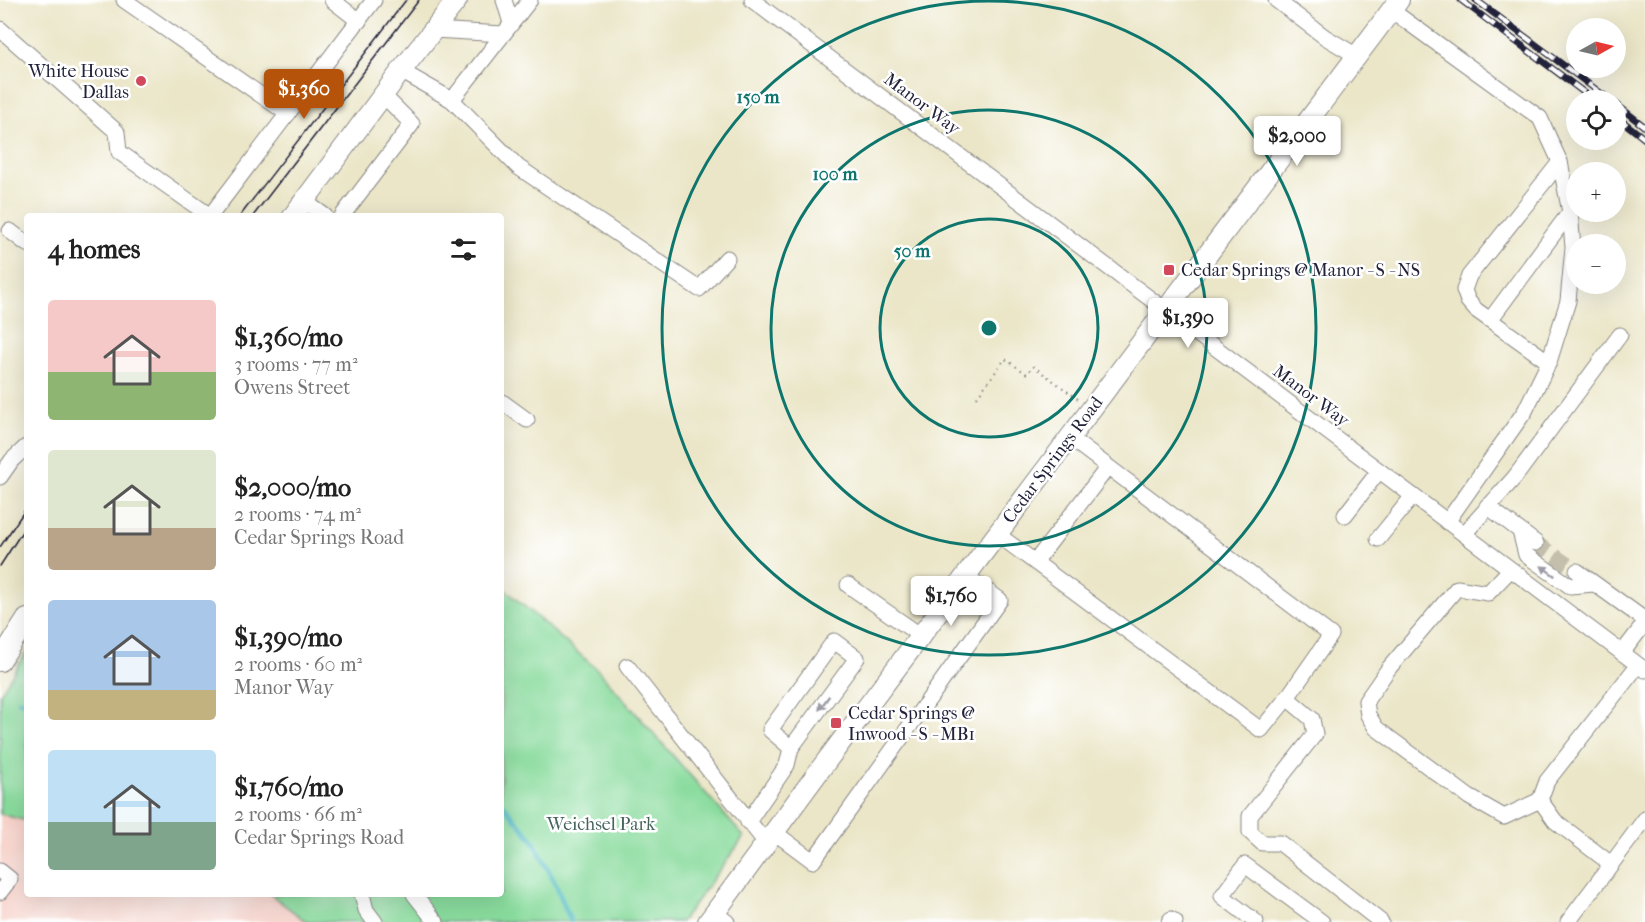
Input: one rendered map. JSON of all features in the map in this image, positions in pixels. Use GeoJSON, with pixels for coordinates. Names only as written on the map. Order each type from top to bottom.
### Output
{"type":"FeatureCollection","features":[{"type":"Feature","properties":{"kind":"main road"},"geometry":{"type":"LineString","coordinates":[[298,208],[457,0]]}},
{"type":"Feature","properties":{"kind":"main road","name":"Cedar Springs Road"},"geometry":{"type":"LineString","coordinates":[[717,919],[770,838],[1395,5]]}},
{"type":"Feature","properties":{"kind":"main road"},"geometry":{"type":"LineString","coordinates":[[0,661],[24,624]]}},
{"type":"Feature","properties":{"kind":"street"},"geometry":{"type":"LineString","coordinates":[[124,0],[288,114]]}},
{"type":"Feature","properties":{"kind":"street"},"geometry":{"type":"LineString","coordinates":[[332,0],[359,21]]}},
{"type":"Feature","properties":{"kind":"street"},"geometry":{"type":"LineString","coordinates":[[212,213],[374,0]]}},
{"type":"Feature","properties":{"kind":"street"},"geometry":{"type":"LineString","coordinates":[[504,0],[507,28]]}},
{"type":"Feature","properties":{"kind":"street"},"geometry":{"type":"LineString","coordinates":[[452,100],[530,0]]}},
{"type":"Feature","properties":{"kind":"street","name":"Manor Way"},"geometry":{"type":"LineString","coordinates":[[752,0],[1642,668]]}},
{"type":"Feature","properties":{"kind":"street"},"geometry":{"type":"LineString","coordinates":[[1276,0],[1325,37],[1357,56]]}},
{"type":"Feature","properties":{"kind":"street"},"geometry":{"type":"LineString","coordinates":[[1395,5],[1540,118],[1560,162],[1566,192]]}},
{"type":"Feature","properties":{"kind":"street"},"geometry":{"type":"LineString","coordinates":[[433,30],[507,28]]}},
{"type":"Feature","properties":{"kind":"street"},"geometry":{"type":"LineString","coordinates":[[0,29],[117,132],[119,152],[206,213]]}},
{"type":"Feature","properties":{"kind":"street"},"geometry":{"type":"LineString","coordinates":[[401,71],[452,100],[518,167],[699,289],[727,258]]}},
{"type":"Feature","properties":{"kind":"street"},"geometry":{"type":"LineString","coordinates":[[344,213],[412,124],[383,95]]}},
{"type":"Feature","properties":{"kind":"street"},"geometry":{"type":"LineString","coordinates":[[1550,362],[1468,302],[1464,290],[1469,276],[1560,162]]}},
{"type":"Feature","properties":{"kind":"street"},"geometry":{"type":"LineString","coordinates":[[298,208],[315,213]]}},
{"type":"Feature","properties":{"kind":"street"},"geometry":{"type":"LineString","coordinates":[[1490,320],[1566,217]]}},
{"type":"Feature","properties":{"kind":"street"},"geometry":{"type":"LineString","coordinates":[[1447,522],[1525,411],[1550,362],[1568,301],[1573,247],[1571,222]]}},
{"type":"Feature","properties":{"kind":"street"},"geometry":{"type":"LineString","coordinates":[[10,231],[24,242]]}},
{"type":"Feature","properties":{"kind":"street"},"geometry":{"type":"LineString","coordinates":[[1464,534],[1515,477],[1620,335]]}},
{"type":"Feature","properties":{"kind":"street"},"geometry":{"type":"LineString","coordinates":[[504,403],[527,420]]}},
{"type":"Feature","properties":{"kind":"street"},"geometry":{"type":"LineString","coordinates":[[997,534],[1262,730],[1287,698],[1331,635],[1070,438]]}},
{"type":"Feature","properties":{"kind":"street"},"geometry":{"type":"LineString","coordinates":[[0,477],[12,460],[24,449]]}},
{"type":"Feature","properties":{"kind":"street"},"geometry":{"type":"LineString","coordinates":[[1035,562],[1108,467]]}},
{"type":"Feature","properties":{"kind":"street"},"geometry":{"type":"LineString","coordinates":[[1344,515],[1379,471]]}},
{"type":"Feature","properties":{"kind":"street"},"geometry":{"type":"LineString","coordinates":[[1378,539],[1413,496]]}},
{"type":"Feature","properties":{"kind":"street"},"geometry":{"type":"LineString","coordinates":[[1487,506],[1536,543]]}},
{"type":"Feature","properties":{"kind":"street"},"geometry":{"type":"LineString","coordinates":[[1520,531],[1526,555],[1570,586],[1594,584]]}},
{"type":"Feature","properties":{"kind":"street"},"geometry":{"type":"LineString","coordinates":[[1510,570],[1488,593],[1457,588],[1389,668],[1366,701],[1368,715],[1376,728],[1469,797],[1504,817],[1540,800],[1547,780],[1642,668]]}},
{"type":"Feature","properties":{"kind":"street"},"geometry":{"type":"LineString","coordinates":[[1577,571],[1645,621],[1622,653]]}},
{"type":"Feature","properties":{"kind":"street"},"geometry":{"type":"LineString","coordinates":[[627,666],[748,822],[770,838],[813,861],[1000,600],[966,576]]}},
{"type":"Feature","properties":{"kind":"street"},"geometry":{"type":"LineString","coordinates":[[848,585],[921,636]]}},
{"type":"Feature","properties":{"kind":"street"},"geometry":{"type":"LineString","coordinates":[[748,822],[787,765],[791,748],[857,658],[834,641],[770,730],[791,748]]}},
{"type":"Feature","properties":{"kind":"street"},"geometry":{"type":"LineString","coordinates":[[1287,698],[1312,719],[1315,734],[1250,816],[1250,832],[1262,843],[1280,843],[1381,922]]}},
{"type":"Feature","properties":{"kind":"street"},"geometry":{"type":"LineString","coordinates":[[1540,800],[1555,820],[1611,864]]}},
{"type":"Feature","properties":{"kind":"street"},"geometry":{"type":"LineString","coordinates":[[1568,922],[1645,819]]}},
{"type":"Feature","properties":{"kind":"street"},"geometry":{"type":"LineString","coordinates":[[1256,922],[1222,896],[1262,843]]}},
{"type":"Feature","properties":{"kind":"street"},"geometry":{"type":"LineString","coordinates":[[1245,866],[1322,922]]}},
{"type":"Feature","properties":{"kind":"street"},"geometry":{"type":"LineString","coordinates":[[0,871],[10,879],[0,892]]}},
{"type":"Feature","properties":{"kind":"street"},"geometry":{"type":"LineString","coordinates":[[363,897],[366,910],[375,922]]}},
{"type":"Feature","properties":{"kind":"street"},"geometry":{"type":"LineString","coordinates":[[416,897],[436,922]]}},
{"type":"Feature","properties":{"kind":"street"},"geometry":{"type":"LineString","coordinates":[[1169,922],[1171,919],[1175,922]]}},
{"type":"Feature","properties":{"kind":"path"},"geometry":{"type":"LineString","coordinates":[[977,397],[1005,359],[1027,374],[1033,366],[1078,399]]}},
{"type":"Feature","properties":{"kind":"shaded area"},"geometry":{"type":"Polygon","coordinates":[[[0,814],[24,820],[24,897],[274,897],[307,922],[0,922],[0,814]]]}},
{"type":"Feature","properties":{"kind":"green space","name":"Weichsel Park"},"geometry":{"type":"Polygon","coordinates":[[[504,589],[599,671],[744,837],[681,922],[307,922],[274,897],[504,897],[504,589]]]}},
{"type":"Feature","properties":{"kind":"green space"},"geometry":{"type":"Polygon","coordinates":[[[24,656],[24,820],[0,814],[0,694],[24,656]]]}},
{"type":"Feature","properties":{"kind":"waterway"},"geometry":{"type":"LineString","coordinates":[[19,701],[24,702]]}},
{"type":"Feature","properties":{"kind":"waterway"},"geometry":{"type":"LineString","coordinates":[[504,806],[533,840],[556,885],[571,922]]}},
{"type":"Feature","properties":{"kind":"tunnel"},"geometry":{"type":"LineString","coordinates":[[1536,543],[1577,571]]}},
{"type":"Feature","properties":{"kind":"tram line"},"geometry":{"type":"LineString","coordinates":[[242,213],[406,0]]}},
{"type":"Feature","properties":{"kind":"tram line"},"geometry":{"type":"LineString","coordinates":[[255,213],[419,0]]}},
{"type":"Feature","properties":{"kind":"tram line"},"geometry":{"type":"LineString","coordinates":[[0,547],[24,511]]}},
{"type":"Feature","properties":{"kind":"tram line"},"geometry":{"type":"LineString","coordinates":[[0,566],[24,529]]}},
{"type":"Feature","properties":{"kind":"railway"},"geometry":{"type":"LineString","coordinates":[[1461,0],[1581,90]]}},
{"type":"Feature","properties":{"kind":"railway"},"geometry":{"type":"LineString","coordinates":[[1476,0],[1597,90]]}},
{"type":"Feature","properties":{"kind":"railway"},"geometry":{"type":"LineString","coordinates":[[1626,112],[1645,127]]}},
{"type":"Feature","properties":{"kind":"railway"},"geometry":{"type":"LineString","coordinates":[[1626,124],[1645,139]]}},
{"type":"Feature","properties":{"kind":"place","name":"White House Dallas"},"geometry":{"type":"Point","coordinates":[141,81]}},
{"type":"Feature","properties":{"kind":"place","name":"Cedar Springs @ Manor - S - NS"},"geometry":{"type":"Point","coordinates":[1169,270]}},
{"type":"Feature","properties":{"kind":"place","name":"Cedar Springs @ Inwood - S - MB1"},"geometry":{"type":"Point","coordinates":[836,723]}}]}
